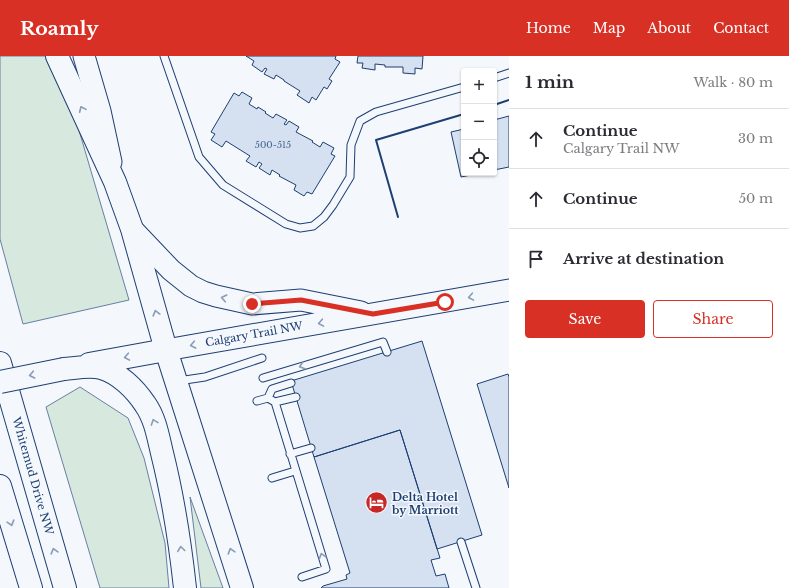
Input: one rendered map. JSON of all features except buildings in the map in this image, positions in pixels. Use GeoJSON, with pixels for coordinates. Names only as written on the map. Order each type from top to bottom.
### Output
{"type":"FeatureCollection","features":[{"type":"Feature","properties":{"kind":"highway"},"geometry":{"type":"LineString","coordinates":[[58,56],[115,182],[132,229],[166,350],[242,588]]}},
{"type":"Feature","properties":{"kind":"highway","name":"Calgary Trail NW"},"geometry":{"type":"LineString","coordinates":[[0,382],[166,350]]}},
{"type":"Feature","properties":{"kind":"highway","name":"Whitemud Drive NW"},"geometry":{"type":"LineString","coordinates":[[0,364],[65,588]]}},
{"type":"Feature","properties":{"kind":"highway"},"geometry":{"type":"LineString","coordinates":[[64,369],[101,368],[119,377],[128,384],[146,404],[157,432],[167,472],[179,534],[185,588]]}},
{"type":"Feature","properties":{"kind":"highway"},"geometry":{"type":"LineString","coordinates":[[0,486],[30,588]]}},
{"type":"Feature","properties":{"kind":"main road"},"geometry":{"type":"LineString","coordinates":[[84,56],[100,111],[115,182]]}},
{"type":"Feature","properties":{"kind":"main road"},"geometry":{"type":"LineString","coordinates":[[132,229],[171,270],[191,286],[203,292],[252,304],[301,300],[373,314]]}},
{"type":"Feature","properties":{"kind":"main road","name":"Calgary Trail NW"},"geometry":{"type":"LineString","coordinates":[[166,350],[509,290]]}},
{"type":"Feature","properties":{"kind":"lane"},"geometry":{"type":"LineString","coordinates":[[164,56],[199,157],[223,185],[286,224],[300,228],[314,226],[324,217],[350,177],[351,145],[360,121],[376,112],[461,88]]}},
{"type":"Feature","properties":{"kind":"lane"},"geometry":{"type":"LineString","coordinates":[[497,77],[509,73]]}},
{"type":"Feature","properties":{"kind":"lane"},"geometry":{"type":"LineString","coordinates":[[263,378],[383,342],[387,352]]}},
{"type":"Feature","properties":{"kind":"lane"},"geometry":{"type":"LineString","coordinates":[[176,381],[205,377],[262,358]]}},
{"type":"Feature","properties":{"kind":"lane"},"geometry":{"type":"LineString","coordinates":[[268,398],[272,389],[291,383]]}},
{"type":"Feature","properties":{"kind":"lane"},"geometry":{"type":"LineString","coordinates":[[257,401],[268,398],[275,402],[296,397]]}},
{"type":"Feature","properties":{"kind":"lane"},"geometry":{"type":"LineString","coordinates":[[275,402],[326,569],[302,577]]}},
{"type":"Feature","properties":{"kind":"lane"},"geometry":{"type":"LineString","coordinates":[[290,454],[311,448]]}},
{"type":"Feature","properties":{"kind":"lane"},"geometry":{"type":"LineString","coordinates":[[272,478],[295,471]]}},
{"type":"Feature","properties":{"kind":"lane"},"geometry":{"type":"LineString","coordinates":[[462,542],[476,588]]}},
{"type":"Feature","properties":{"kind":"shaded area"},"geometry":{"type":"Polygon","coordinates":[[[0,56],[46,56],[78,127],[129,300],[23,324],[0,239],[0,56]]]}},
{"type":"Feature","properties":{"kind":"shaded area"},"geometry":{"type":"Polygon","coordinates":[[[80,387],[128,418],[144,458],[165,543],[169,588],[100,588],[46,407],[80,387]]]}},
{"type":"Feature","properties":{"kind":"shaded area"},"geometry":{"type":"Polygon","coordinates":[[[190,497],[223,588],[201,588],[190,497]]]}},
{"type":"Feature","properties":{"kind":"wall"},"geometry":{"type":"LineString","coordinates":[[497,104],[509,100]]}},
{"type":"Feature","properties":{"kind":"wall"},"geometry":{"type":"LineString","coordinates":[[398,217],[376,140],[461,115]]}},
{"type":"Feature","properties":{"kind":"place","name":"Delta Hotel by Marriott"},"geometry":{"type":"Point","coordinates":[376,503]}},
{"type":"Feature","properties":{"kind":"route"},"geometry":{"type":"LineString","coordinates":[[252,304],[301,300],[373,314],[445,302]]}}]}
